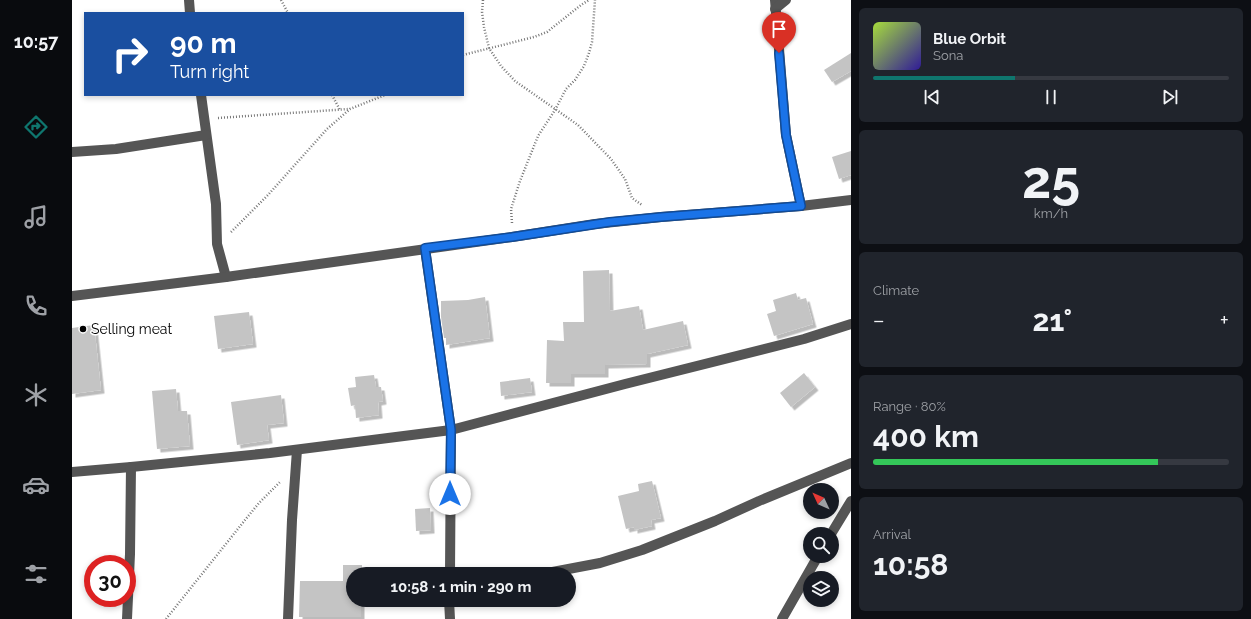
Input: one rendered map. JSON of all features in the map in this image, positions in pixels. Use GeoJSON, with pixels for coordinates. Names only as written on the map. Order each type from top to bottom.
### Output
{"type":"FeatureCollection","features":[{"type":"Feature","properties":{"kind":"street"},"geometry":{"type":"LineString","coordinates":[[189,0],[190,12]]}},
{"type":"Feature","properties":{"kind":"street"},"geometry":{"type":"LineString","coordinates":[[786,0],[775,4],[786,135],[801,206]]}},
{"type":"Feature","properties":{"kind":"street"},"geometry":{"type":"LineString","coordinates":[[201,96],[216,204],[217,244],[226,277]]}},
{"type":"Feature","properties":{"kind":"street"},"geometry":{"type":"LineString","coordinates":[[72,152],[116,149],[206,135]]}},
{"type":"Feature","properties":{"kind":"street"},"geometry":{"type":"LineString","coordinates":[[72,296],[226,277],[595,224],[661,217],[801,206],[851,200]]}},
{"type":"Feature","properties":{"kind":"street"},"geometry":{"type":"LineString","coordinates":[[425,248],[451,430],[450,567]]}},
{"type":"Feature","properties":{"kind":"street"},"geometry":{"type":"LineString","coordinates":[[72,472],[297,450],[451,430],[804,339],[851,324]]}},
{"type":"Feature","properties":{"kind":"street"},"geometry":{"type":"LineString","coordinates":[[288,619],[292,520],[297,450]]}},
{"type":"Feature","properties":{"kind":"street"},"geometry":{"type":"LineString","coordinates":[[576,568],[600,564],[642,550],[715,521],[758,501],[851,463]]}},
{"type":"Feature","properties":{"kind":"street"},"geometry":{"type":"LineString","coordinates":[[126,619],[130,554],[131,467]]}},
{"type":"Feature","properties":{"kind":"street"},"geometry":{"type":"LineString","coordinates":[[835,527],[851,501]]}},
{"type":"Feature","properties":{"kind":"street"},"geometry":{"type":"LineString","coordinates":[[782,619],[814,563]]}},
{"type":"Feature","properties":{"kind":"street"},"geometry":{"type":"LineString","coordinates":[[449,607],[450,619]]}},
{"type":"Feature","properties":{"kind":"path"},"geometry":{"type":"LineString","coordinates":[[280,0],[287,12]]}},
{"type":"Feature","properties":{"kind":"path"},"geometry":{"type":"LineString","coordinates":[[483,0],[482,12],[489,48],[501,66],[515,81],[578,125],[611,159],[625,179],[632,198],[661,217]]}},
{"type":"Feature","properties":{"kind":"path"},"geometry":{"type":"LineString","coordinates":[[464,55],[534,37],[547,32],[581,5],[590,0]]}},
{"type":"Feature","properties":{"kind":"path"},"geometry":{"type":"LineString","coordinates":[[512,237],[511,209],[538,136],[555,110],[566,89],[575,80],[584,66],[589,53],[592,42],[595,0]]}},
{"type":"Feature","properties":{"kind":"path"},"geometry":{"type":"LineString","coordinates":[[333,96],[340,110]]}},
{"type":"Feature","properties":{"kind":"path"},"geometry":{"type":"LineString","coordinates":[[204,119],[350,109],[382,96]]}},
{"type":"Feature","properties":{"kind":"path"},"geometry":{"type":"LineString","coordinates":[[217,244],[241,224],[327,129],[350,109]]}},
{"type":"Feature","properties":{"kind":"path"},"geometry":{"type":"LineString","coordinates":[[166,619],[259,503],[296,467]]}},
{"type":"Feature","properties":{"kind":"building"},"geometry":{"type":"Polygon","coordinates":[[[851,53],[851,71],[832,82],[824,70],[851,53]]]}},
{"type":"Feature","properties":{"kind":"building"},"geometry":{"type":"Polygon","coordinates":[[[851,151],[851,175],[839,179],[832,157],[851,151]]]}},
{"type":"Feature","properties":{"kind":"building"},"geometry":{"type":"Polygon","coordinates":[[[609,270],[610,311],[639,306],[643,330],[683,321],[688,345],[647,354],[647,364],[605,365],[605,374],[571,374],[571,383],[546,383],[547,340],[564,341],[563,322],[584,322],[583,271],[609,270]]]}},
{"type":"Feature","properties":{"kind":"building"},"geometry":{"type":"Polygon","coordinates":[[[796,293],[798,300],[806,298],[813,324],[774,336],[767,314],[776,311],[773,300],[796,293]]]}},
{"type":"Feature","properties":{"kind":"building"},"geometry":{"type":"Polygon","coordinates":[[[485,297],[490,338],[446,345],[446,338],[444,338],[441,317],[441,301],[468,300],[485,297]]]}},
{"type":"Feature","properties":{"kind":"building"},"geometry":{"type":"Polygon","coordinates":[[[249,312],[253,344],[218,349],[214,316],[249,312]]]}},
{"type":"Feature","properties":{"kind":"building"},"geometry":{"type":"Polygon","coordinates":[[[94,325],[101,390],[72,394],[72,328],[94,325]]]}},
{"type":"Feature","properties":{"kind":"building"},"geometry":{"type":"Polygon","coordinates":[[[804,373],[815,387],[791,407],[780,393],[804,373]]]}},
{"type":"Feature","properties":{"kind":"building"},"geometry":{"type":"Polygon","coordinates":[[[374,375],[376,387],[381,387],[383,401],[378,402],[379,415],[356,418],[355,405],[351,406],[348,388],[356,387],[355,377],[374,375]]]}},
{"type":"Feature","properties":{"kind":"building"},"geometry":{"type":"Polygon","coordinates":[[[530,378],[532,392],[501,396],[500,382],[530,378]]]}},
{"type":"Feature","properties":{"kind":"building"},"geometry":{"type":"Polygon","coordinates":[[[176,389],[178,411],[187,411],[190,446],[157,449],[152,391],[176,389]]]}},
{"type":"Feature","properties":{"kind":"building"},"geometry":{"type":"Polygon","coordinates":[[[281,395],[284,423],[267,425],[269,440],[237,445],[231,402],[281,395]]]}},
{"type":"Feature","properties":{"kind":"building"},"geometry":{"type":"Polygon","coordinates":[[[652,481],[661,518],[651,520],[652,526],[634,530],[634,527],[626,529],[618,496],[639,491],[638,484],[652,481]]]}},
{"type":"Feature","properties":{"kind":"building"},"geometry":{"type":"Polygon","coordinates":[[[430,508],[431,530],[416,531],[415,509],[430,508]]]}},
{"type":"Feature","properties":{"kind":"building"},"geometry":{"type":"Polygon","coordinates":[[[343,565],[362,565],[362,567],[346,567],[346,607],[361,607],[361,617],[299,617],[300,581],[343,581],[343,565]]]}},
{"type":"Feature","properties":{"kind":"place","name":"Selling meat"},"geometry":{"type":"Point","coordinates":[83,329]}},
{"type":"Feature","properties":{"kind":"route"},"geometry":{"type":"LineString","coordinates":[[450,494],[451,430],[425,248],[512,237],[610,222],[801,206],[786,135],[779,53]]}}]}
